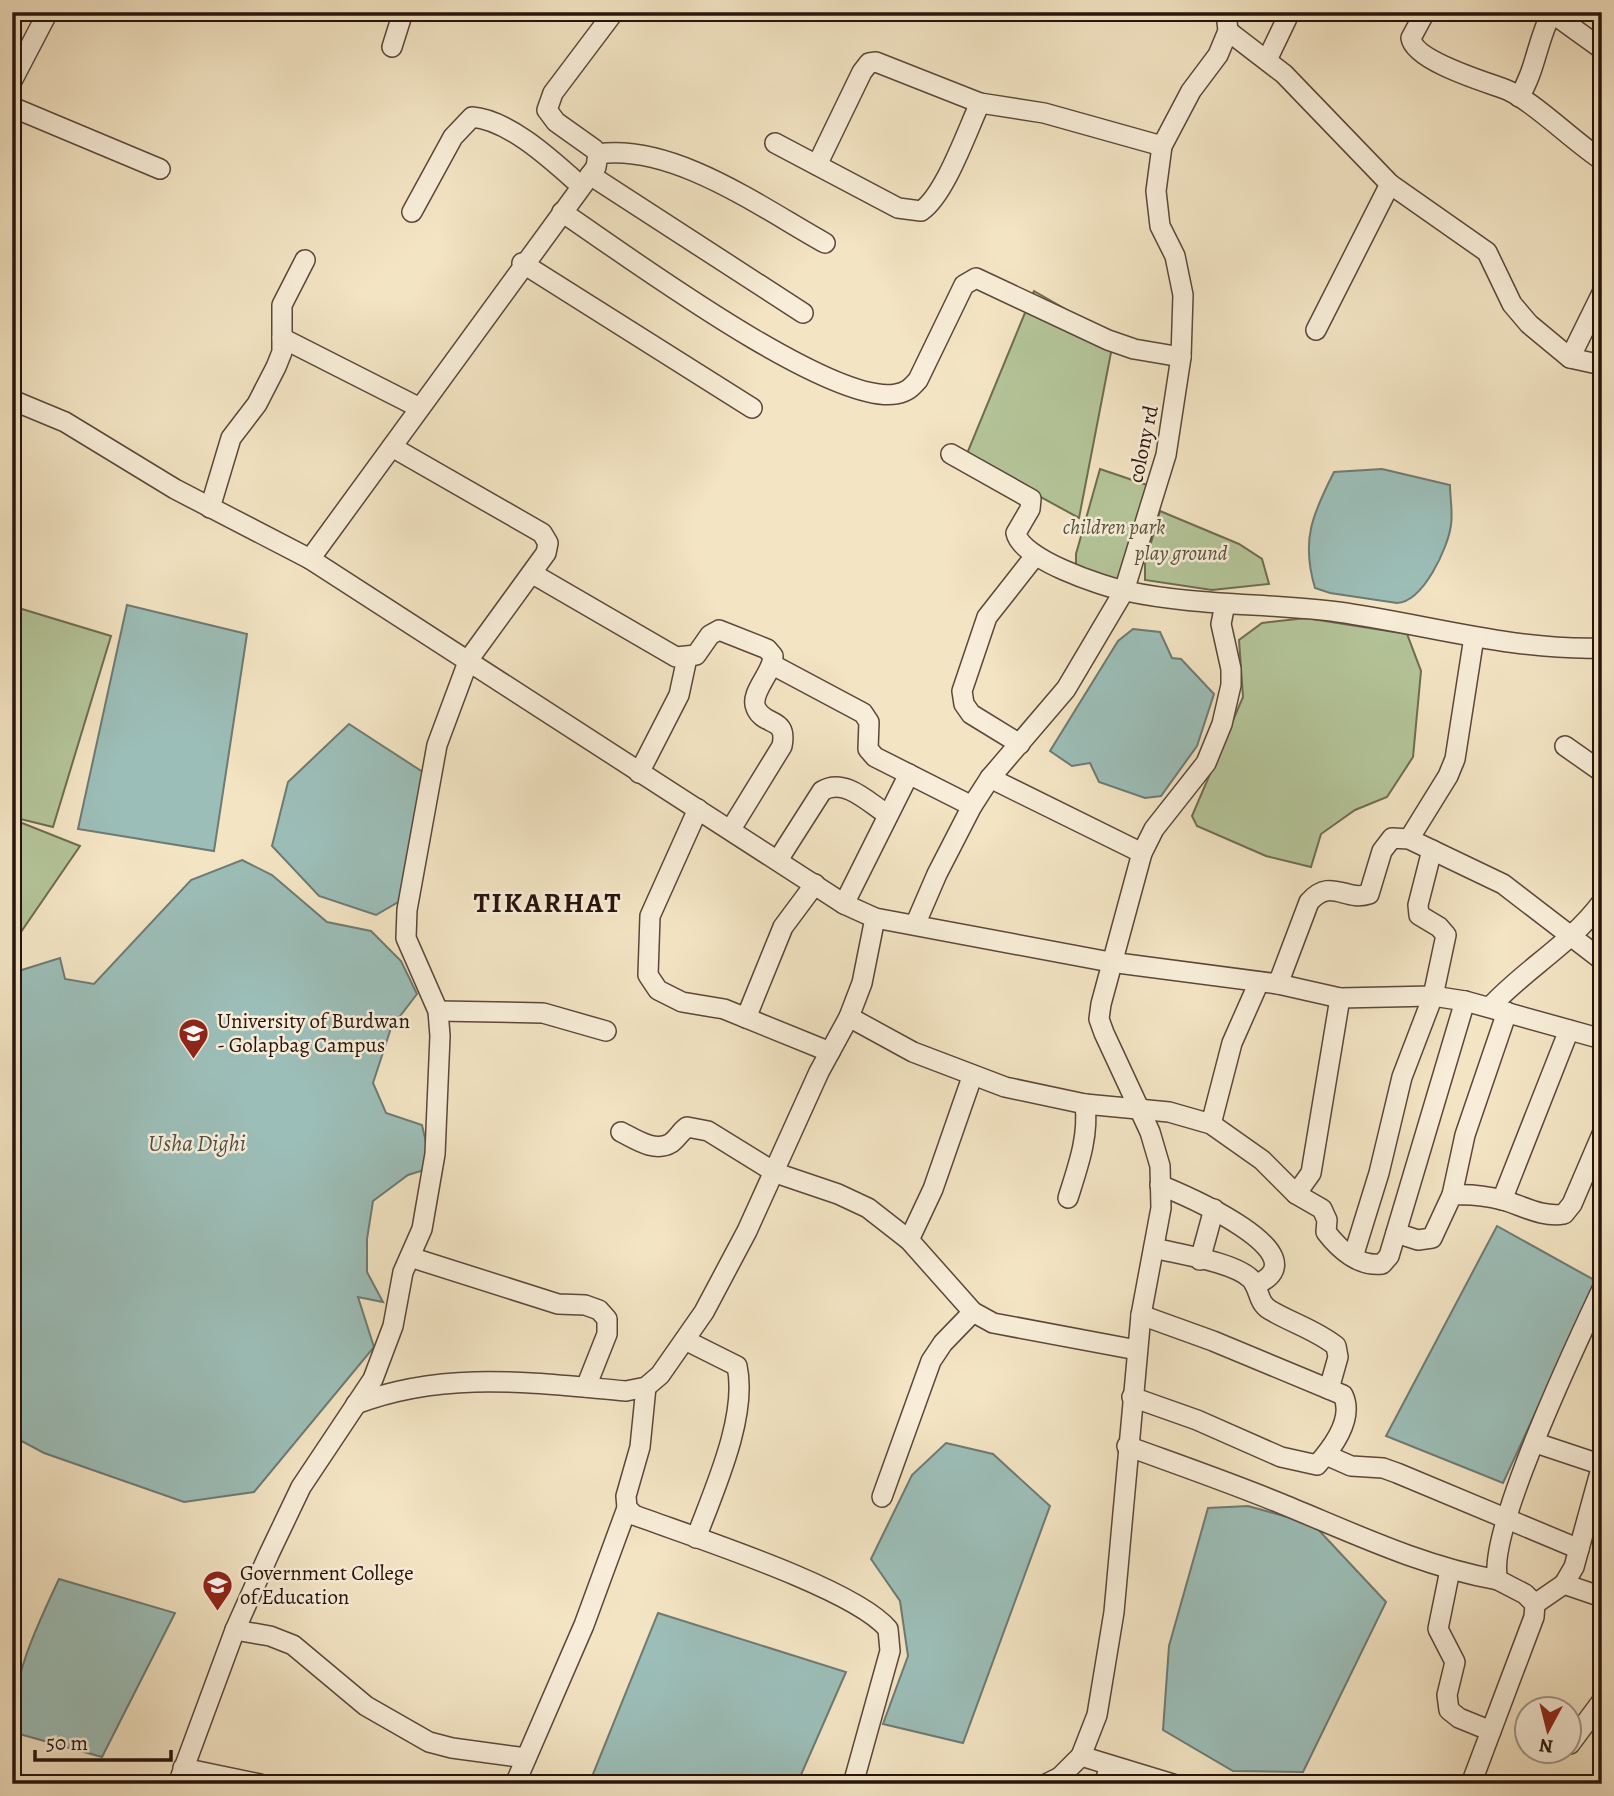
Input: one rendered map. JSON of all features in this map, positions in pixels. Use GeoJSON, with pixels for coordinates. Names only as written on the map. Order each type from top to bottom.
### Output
{"type":"FeatureCollection","features":[{"type":"Feature","properties":{"kind":"street"},"geometry":{"type":"LineString","coordinates":[[12,81],[48,12]]}},
{"type":"Feature","properties":{"kind":"street"},"geometry":{"type":"LineString","coordinates":[[393,47],[403,12]]}},
{"type":"Feature","properties":{"kind":"street"},"geometry":{"type":"LineString","coordinates":[[614,12],[554,93],[547,110],[556,122],[598,154],[634,154],[686,169],[825,243]]}},
{"type":"Feature","properties":{"kind":"street"},"geometry":{"type":"LineString","coordinates":[[1267,60],[1290,12]]}},
{"type":"Feature","properties":{"kind":"street"},"geometry":{"type":"LineString","coordinates":[[1425,12],[1411,38],[1415,48],[1462,75],[1519,97],[1602,160]]}},
{"type":"Feature","properties":{"kind":"street"},"geometry":{"type":"LineString","coordinates":[[1519,97],[1533,71],[1539,42],[1552,13],[1602,49]]}},
{"type":"Feature","properties":{"kind":"street"},"geometry":{"type":"LineString","coordinates":[[1227,22],[1390,184],[1487,251],[1512,304],[1530,324],[1570,358],[1602,365]]}},
{"type":"Feature","properties":{"kind":"street","name":"colony rd"},"geometry":{"type":"LineString","coordinates":[[915,925],[937,874],[972,806],[990,778],[1066,689],[1124,591],[1166,455],[1181,357],[1183,295],[1175,256],[1160,226],[1156,191],[1162,146],[1191,91],[1218,55],[1227,22]]}},
{"type":"Feature","properties":{"kind":"street"},"geometry":{"type":"LineString","coordinates":[[817,165],[862,72],[869,63],[886,64],[980,103],[1044,113],[1162,146]]}},
{"type":"Feature","properties":{"kind":"street"},"geometry":{"type":"LineString","coordinates":[[775,143],[898,208],[921,211],[929,206],[939,189],[980,103]]}},
{"type":"Feature","properties":{"kind":"street"},"geometry":{"type":"LineString","coordinates":[[12,107],[160,169]]}},
{"type":"Feature","properties":{"kind":"street"},"geometry":{"type":"LineString","coordinates":[[412,212],[462,124],[472,117],[484,118],[803,313]]}},
{"type":"Feature","properties":{"kind":"street"},"geometry":{"type":"LineString","coordinates":[[310,559],[585,181],[598,161],[598,154]]}},
{"type":"Feature","properties":{"kind":"street"},"geometry":{"type":"LineString","coordinates":[[1316,330],[1390,184]]}},
{"type":"Feature","properties":{"kind":"street"},"geometry":{"type":"LineString","coordinates":[[562,212],[782,356],[824,376],[877,393],[894,395],[909,390],[918,380],[964,285],[976,278],[1108,340],[1134,349],[1181,357]]}},
{"type":"Feature","properties":{"kind":"street"},"geometry":{"type":"LineString","coordinates":[[210,508],[231,438],[266,389],[282,352],[282,305],[305,260]]}},
{"type":"Feature","properties":{"kind":"street"},"geometry":{"type":"LineString","coordinates":[[523,263],[752,408]]}},
{"type":"Feature","properties":{"kind":"street"},"geometry":{"type":"LineString","coordinates":[[1570,358],[1602,293]]}},
{"type":"Feature","properties":{"kind":"street"},"geometry":{"type":"LineString","coordinates":[[282,338],[418,407]]}},
{"type":"Feature","properties":{"kind":"street"},"geometry":{"type":"LineString","coordinates":[[12,400],[65,422],[210,508],[310,559],[469,659],[639,773],[731,829],[844,904],[875,918],[1110,962],[1268,983],[1340,998],[1433,996],[1465,1001],[1602,1039]]}},
{"type":"Feature","properties":{"kind":"street"},"geometry":{"type":"LineString","coordinates":[[260,1784],[181,1776],[235,1630],[301,1487],[382,1363],[393,1326],[403,1272],[422,1229],[435,1154],[440,1037],[438,1011],[406,938],[407,910],[437,745],[469,659],[483,636],[534,574],[547,553],[548,542],[542,533],[392,447]]}},
{"type":"Feature","properties":{"kind":"street"},"geometry":{"type":"LineString","coordinates":[[951,454],[1031,499],[1030,509],[1016,533],[1021,544],[1035,556],[1124,591],[1225,604],[1329,611],[1474,637],[1602,649]]}},
{"type":"Feature","properties":{"kind":"street"},"geometry":{"type":"LineString","coordinates":[[1020,744],[971,715],[964,704],[962,691],[987,617],[1035,556]]}},
{"type":"Feature","properties":{"kind":"street"},"geometry":{"type":"LineString","coordinates":[[534,574],[676,657],[696,655],[710,635],[719,630],[766,649],[772,656],[773,665],[756,696],[755,706],[758,712],[780,726],[784,735],[782,746],[731,829]]}},
{"type":"Feature","properties":{"kind":"street"},"geometry":{"type":"LineString","coordinates":[[1046,1784],[1060,1777],[1081,1756],[1097,1714],[1114,1612],[1141,1315],[1161,1208],[1160,1166],[1150,1132],[1100,1019],[1110,962],[1142,853],[1154,829],[1206,763],[1222,724],[1231,685],[1231,669],[1221,624],[1225,604]]}},
{"type":"Feature","properties":{"kind":"street"},"geometry":{"type":"LineString","coordinates":[[1409,839],[1448,776],[1455,759],[1474,637]]}},
{"type":"Feature","properties":{"kind":"street"},"geometry":{"type":"LineString","coordinates":[[639,773],[679,695],[687,658]]}},
{"type":"Feature","properties":{"kind":"street"},"geometry":{"type":"LineString","coordinates":[[773,665],[863,713],[870,722],[868,749],[875,757],[972,806]]}},
{"type":"Feature","properties":{"kind":"street"},"geometry":{"type":"LineString","coordinates":[[1565,746],[1602,772]]}},
{"type":"Feature","properties":{"kind":"street"},"geometry":{"type":"LineString","coordinates":[[844,904],[909,774]]}},
{"type":"Feature","properties":{"kind":"street"},"geometry":{"type":"LineString","coordinates":[[990,778],[1142,853]]}},
{"type":"Feature","properties":{"kind":"street"},"geometry":{"type":"LineString","coordinates":[[778,860],[822,791],[831,785],[844,786],[888,815]]}},
{"type":"Feature","properties":{"kind":"street"},"geometry":{"type":"LineString","coordinates":[[698,809],[650,916],[648,975],[658,990],[682,1002],[724,1009],[831,1052]]}},
{"type":"Feature","properties":{"kind":"street"},"geometry":{"type":"LineString","coordinates":[[1211,1124],[1232,1043],[1268,983],[1309,902],[1317,892],[1331,889],[1360,897],[1369,894],[1382,851],[1392,838],[1409,839],[1523,897],[1570,938],[1602,960]]}},
{"type":"Feature","properties":{"kind":"street"},"geometry":{"type":"LineString","coordinates":[[1353,1257],[1379,1173],[1402,1077],[1433,996],[1446,935],[1439,927],[1419,915],[1418,905],[1432,850]]}},
{"type":"Feature","properties":{"kind":"street"},"geometry":{"type":"LineString","coordinates":[[746,1018],[783,927],[815,884]]}},
{"type":"Feature","properties":{"kind":"street"},"geometry":{"type":"LineString","coordinates":[[1396,1233],[1418,1240],[1432,1238],[1452,1195],[1498,1009],[1522,974],[1570,938],[1602,902]]}},
{"type":"Feature","properties":{"kind":"street"},"geometry":{"type":"LineString","coordinates":[[355,1404],[393,1390],[429,1383],[471,1382],[626,1391],[646,1387],[660,1375],[704,1312],[776,1173],[849,1017],[862,983],[875,918]]}},
{"type":"Feature","properties":{"kind":"street"},"geometry":{"type":"LineString","coordinates":[[1296,1194],[1311,1173],[1340,998]]}},
{"type":"Feature","properties":{"kind":"street"},"geometry":{"type":"LineString","coordinates":[[849,1017],[887,1040],[972,1077],[1042,1097],[1192,1116],[1211,1124],[1262,1160],[1296,1194],[1322,1209],[1327,1220],[1326,1232],[1353,1257],[1371,1265],[1382,1264],[1389,1256],[1465,1001]]}},
{"type":"Feature","properties":{"kind":"street"},"geometry":{"type":"LineString","coordinates":[[438,1011],[543,1013],[606,1031]]}},
{"type":"Feature","properties":{"kind":"street"},"geometry":{"type":"LineString","coordinates":[[1502,1200],[1569,1030]]}},
{"type":"Feature","properties":{"kind":"street"},"geometry":{"type":"LineString","coordinates":[[909,1240],[933,1189],[972,1077]]}},
{"type":"Feature","properties":{"kind":"street"},"geometry":{"type":"LineString","coordinates":[[1068,1198],[1085,1142],[1088,1125],[1085,1104]]}},
{"type":"Feature","properties":{"kind":"street"},"geometry":{"type":"LineString","coordinates":[[621,1132],[647,1145],[663,1147],[687,1127],[701,1129],[776,1173],[838,1194],[868,1208],[909,1240],[973,1312],[1006,1326],[1137,1350]]}},
{"type":"Feature","properties":{"kind":"street"},"geometry":{"type":"LineString","coordinates":[[1452,1195],[1468,1194],[1502,1200],[1552,1216],[1564,1214],[1594,1174],[1602,1134]]}},
{"type":"Feature","properties":{"kind":"street"},"geometry":{"type":"LineString","coordinates":[[1160,1185],[1214,1209],[1265,1243],[1273,1256],[1272,1270],[1264,1281],[1255,1285]]}},
{"type":"Feature","properties":{"kind":"street"},"geometry":{"type":"LineString","coordinates":[[1200,1260],[1214,1209]]}},
{"type":"Feature","properties":{"kind":"street"},"geometry":{"type":"LineString","coordinates":[[1154,1248],[1249,1277],[1255,1285],[1258,1299],[1268,1309],[1324,1336],[1336,1346],[1338,1357],[1329,1389]]}},
{"type":"Feature","properties":{"kind":"street"},"geometry":{"type":"LineString","coordinates":[[410,1257],[546,1301],[599,1310],[607,1320],[607,1334],[586,1387]]}},
{"type":"Feature","properties":{"kind":"street"},"geometry":{"type":"LineString","coordinates":[[1498,1580],[1494,1567],[1505,1518],[1602,1289]]}},
{"type":"Feature","properties":{"kind":"street"},"geometry":{"type":"LineString","coordinates":[[882,1497],[931,1361],[943,1343],[973,1312]]}},
{"type":"Feature","properties":{"kind":"street"},"geometry":{"type":"LineString","coordinates":[[1132,1397],[1304,1464],[1317,1465],[1326,1455],[1346,1420],[1348,1406],[1343,1395],[1213,1341],[1141,1315]]}},
{"type":"Feature","properties":{"kind":"street"},"geometry":{"type":"LineString","coordinates":[[685,1340],[737,1366],[741,1382],[722,1467],[696,1538]]}},
{"type":"Feature","properties":{"kind":"street"},"geometry":{"type":"LineString","coordinates":[[515,1784],[584,1625],[627,1508],[626,1496],[645,1421],[646,1387]]}},
{"type":"Feature","properties":{"kind":"street"},"geometry":{"type":"LineString","coordinates":[[1535,1604],[1564,1584],[1580,1549],[1602,1465],[1536,1443]]}},
{"type":"Feature","properties":{"kind":"street"},"geometry":{"type":"LineString","coordinates":[[1127,1446],[1283,1504],[1352,1536],[1450,1570],[1498,1580],[1525,1594],[1535,1604],[1534,1617],[1471,1784]]}},
{"type":"Feature","properties":{"kind":"street"},"geometry":{"type":"LineString","coordinates":[[1326,1455],[1351,1466],[1383,1468],[1397,1473],[1580,1549]]}},
{"type":"Feature","properties":{"kind":"street"},"geometry":{"type":"LineString","coordinates":[[627,1508],[634,1515],[830,1591],[874,1615],[888,1629],[890,1651],[853,1784]]}},
{"type":"Feature","properties":{"kind":"street"},"geometry":{"type":"LineString","coordinates":[[1450,1570],[1438,1629],[1455,1661],[1447,1695],[1449,1710],[1459,1718],[1491,1731]]}},
{"type":"Feature","properties":{"kind":"street"},"geometry":{"type":"LineString","coordinates":[[1564,1584],[1602,1597]]}},
{"type":"Feature","properties":{"kind":"street"},"geometry":{"type":"LineString","coordinates":[[235,1630],[270,1636],[293,1645],[366,1706],[429,1742],[452,1748],[526,1758]]}},
{"type":"Feature","properties":{"kind":"street"},"geometry":{"type":"LineString","coordinates":[[1582,1728],[1602,1700]]}},
{"type":"Feature","properties":{"kind":"street"},"geometry":{"type":"LineString","coordinates":[[1081,1756],[1107,1775],[1173,1784]]}},
{"type":"Feature","properties":{"kind":"green space"},"geometry":{"type":"Polygon","coordinates":[[[1034,291],[1114,337],[1079,518],[966,456],[1034,291]]]}},
{"type":"Feature","properties":{"kind":"green space","name":"children park"},"geometry":{"type":"Polygon","coordinates":[[[1100,469],[1150,486],[1123,587],[1076,570],[1076,554],[1100,469]]]}},
{"type":"Feature","properties":{"kind":"green space","name":"play ground"},"geometry":{"type":"Polygon","coordinates":[[[1160,511],[1239,544],[1262,559],[1269,584],[1212,590],[1145,580],[1145,564],[1160,511]]]}},
{"type":"Feature","properties":{"kind":"green space"},"geometry":{"type":"Polygon","coordinates":[[[12,606],[111,636],[53,827],[12,817],[12,606]]]}},
{"type":"Feature","properties":{"kind":"green space"},"geometry":{"type":"Polygon","coordinates":[[[1306,618],[1407,634],[1421,671],[1413,757],[1387,797],[1355,810],[1321,834],[1311,867],[1266,856],[1197,826],[1192,816],[1243,697],[1239,640],[1262,623],[1306,618]]]}},
{"type":"Feature","properties":{"kind":"green space"},"geometry":{"type":"Polygon","coordinates":[[[12,819],[80,846],[12,945],[12,819]]]}},
{"type":"Feature","properties":{"kind":"water"},"geometry":{"type":"Polygon","coordinates":[[[1382,469],[1450,485],[1451,525],[1445,547],[1433,572],[1416,594],[1397,603],[1330,593],[1315,588],[1309,556],[1311,529],[1334,472],[1382,469]]]}},
{"type":"Feature","properties":{"kind":"water"},"geometry":{"type":"Polygon","coordinates":[[[127,605],[247,634],[214,851],[78,829],[127,605]]]}},
{"type":"Feature","properties":{"kind":"water"},"geometry":{"type":"Polygon","coordinates":[[[1133,629],[1160,632],[1172,658],[1181,659],[1214,694],[1197,746],[1161,796],[1145,798],[1099,782],[1090,763],[1072,766],[1050,751],[1118,641],[1133,629]]]}},
{"type":"Feature","properties":{"kind":"water"},"geometry":{"type":"Polygon","coordinates":[[[349,724],[429,776],[405,898],[376,915],[319,896],[272,846],[288,782],[349,724]]]}},
{"type":"Feature","properties":{"kind":"water","name":"Usha Dighi"},"geometry":{"type":"Polygon","coordinates":[[[242,860],[272,875],[327,922],[371,931],[401,961],[417,994],[391,1028],[373,1083],[386,1113],[422,1125],[428,1151],[424,1170],[408,1175],[373,1201],[367,1239],[367,1272],[383,1302],[358,1297],[374,1347],[254,1492],[184,1502],[44,1453],[12,1436],[12,973],[60,958],[65,979],[94,984],[191,880],[242,860]]]}},
{"type":"Feature","properties":{"kind":"water"},"geometry":{"type":"Polygon","coordinates":[[[1497,1226],[1596,1281],[1503,1483],[1386,1436],[1497,1226]]]}},
{"type":"Feature","properties":{"kind":"water"},"geometry":{"type":"Polygon","coordinates":[[[946,1443],[993,1454],[1050,1506],[963,1743],[883,1724],[908,1656],[900,1601],[871,1559],[912,1475],[946,1443]]]}},
{"type":"Feature","properties":{"kind":"water"},"geometry":{"type":"Polygon","coordinates":[[[1248,1506],[1313,1524],[1386,1602],[1303,1772],[1233,1771],[1163,1730],[1169,1646],[1208,1508],[1248,1506]]]}},
{"type":"Feature","properties":{"kind":"water"},"geometry":{"type":"Polygon","coordinates":[[[59,1579],[175,1613],[102,1757],[12,1732],[21,1672],[34,1634],[59,1579]]]}},
{"type":"Feature","properties":{"kind":"water"},"geometry":{"type":"Polygon","coordinates":[[[658,1613],[846,1672],[797,1784],[589,1784],[658,1613]]]}},
{"type":"Feature","properties":{"kind":"place","name":"University of Burdwan - Golapbag Campus"},"geometry":{"type":"Point","coordinates":[194,1060]}},
{"type":"Feature","properties":{"kind":"place","name":"Government College of Education"},"geometry":{"type":"Point","coordinates":[217,1612]}},
{"type":"Feature","properties":{"kind":"district","name":"TIKARHAT"},"geometry":{"type":"Point","coordinates":[548,902]}}]}
